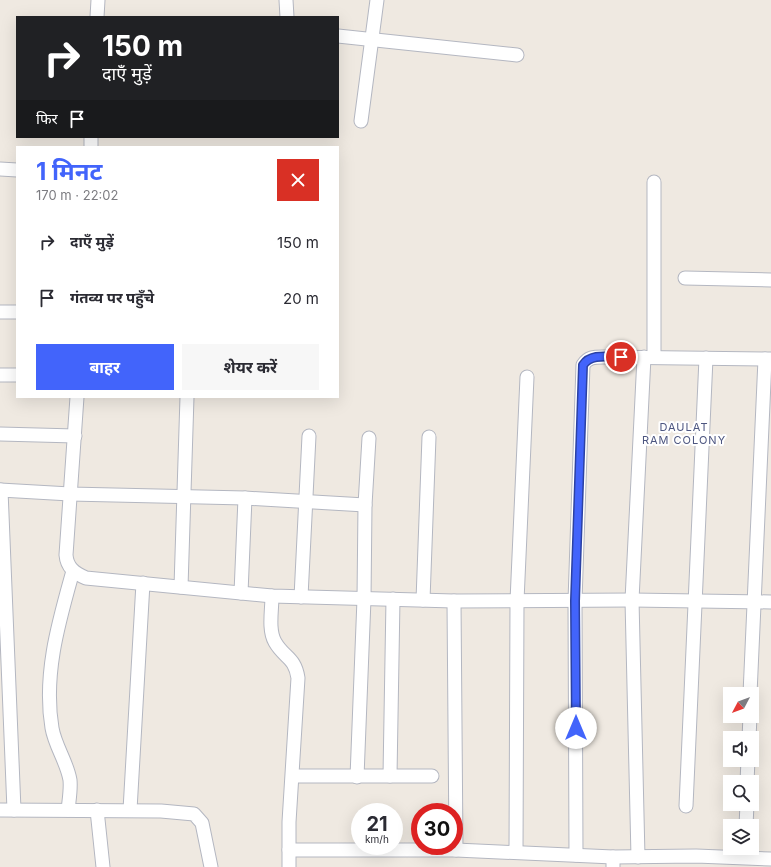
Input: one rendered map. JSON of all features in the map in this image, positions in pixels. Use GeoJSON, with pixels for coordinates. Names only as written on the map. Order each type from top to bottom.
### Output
{"type":"FeatureCollection","features":[{"type":"Feature","properties":{"kind":"street"},"geometry":{"type":"LineString","coordinates":[[97,16],[98,0]]}},
{"type":"Feature","properties":{"kind":"street"},"geometry":{"type":"LineString","coordinates":[[286,0],[287,16]]}},
{"type":"Feature","properties":{"kind":"street"},"geometry":{"type":"LineString","coordinates":[[361,121],[376,0]]}},
{"type":"Feature","properties":{"kind":"street"},"geometry":{"type":"LineString","coordinates":[[339,36],[517,55]]}},
{"type":"Feature","properties":{"kind":"street"},"geometry":{"type":"LineString","coordinates":[[0,169],[16,170]]}},
{"type":"Feature","properties":{"kind":"street"},"geometry":{"type":"LineString","coordinates":[[638,857],[632,600],[649,357],[654,182]]}},
{"type":"Feature","properties":{"kind":"street"},"geometry":{"type":"LineString","coordinates":[[685,278],[771,280]]}},
{"type":"Feature","properties":{"kind":"street"},"geometry":{"type":"LineString","coordinates":[[0,312],[16,312]]}},
{"type":"Feature","properties":{"kind":"street"},"geometry":{"type":"LineString","coordinates":[[576,855],[575,601],[583,365],[586,360],[592,357],[768,359],[750,687]]}},
{"type":"Feature","properties":{"kind":"street"},"geometry":{"type":"LineString","coordinates":[[686,806],[706,358]]}},
{"type":"Feature","properties":{"kind":"street"},"geometry":{"type":"LineString","coordinates":[[0,375],[16,375]]}},
{"type":"Feature","properties":{"kind":"street"},"geometry":{"type":"LineString","coordinates":[[516,852],[517,601],[527,377]]}},
{"type":"Feature","properties":{"kind":"street"},"geometry":{"type":"LineString","coordinates":[[77,398],[66,554],[67,564],[73,570],[86,578],[272,596],[300,597],[454,601],[632,600],[771,602]]}},
{"type":"Feature","properties":{"kind":"street"},"geometry":{"type":"LineString","coordinates":[[181,587],[187,398]]}},
{"type":"Feature","properties":{"kind":"street"},"geometry":{"type":"LineString","coordinates":[[0,434],[75,436]]}},
{"type":"Feature","properties":{"kind":"street"},"geometry":{"type":"LineString","coordinates":[[300,597],[309,436]]}},
{"type":"Feature","properties":{"kind":"street"},"geometry":{"type":"LineString","coordinates":[[423,600],[430,437]]}},
{"type":"Feature","properties":{"kind":"street"},"geometry":{"type":"LineString","coordinates":[[357,777],[364,598],[365,505],[369,438]]}},
{"type":"Feature","properties":{"kind":"street"},"geometry":{"type":"LineString","coordinates":[[14,810],[1,490],[70,494],[244,498],[365,505]]}},
{"type":"Feature","properties":{"kind":"street"},"geometry":{"type":"LineString","coordinates":[[240,593],[244,498]]}},
{"type":"Feature","properties":{"kind":"street"},"geometry":{"type":"LineString","coordinates":[[68,810],[70,779],[55,741],[50,696],[51,663],[60,615],[73,570]]}},
{"type":"Feature","properties":{"kind":"street"},"geometry":{"type":"LineString","coordinates":[[130,810],[143,583]]}},
{"type":"Feature","properties":{"kind":"street"},"geometry":{"type":"LineString","coordinates":[[272,596],[273,636],[278,646],[292,659],[297,671],[293,776],[289,822],[289,867]]}},
{"type":"Feature","properties":{"kind":"street"},"geometry":{"type":"LineString","coordinates":[[390,776],[393,599]]}},
{"type":"Feature","properties":{"kind":"street"},"geometry":{"type":"LineString","coordinates":[[454,601],[456,803]]}},
{"type":"Feature","properties":{"kind":"street"},"geometry":{"type":"LineString","coordinates":[[293,776],[432,776]]}},
{"type":"Feature","properties":{"kind":"street"},"geometry":{"type":"LineString","coordinates":[[0,810],[130,810],[194,814],[202,823],[211,867]]}},
{"type":"Feature","properties":{"kind":"street"},"geometry":{"type":"LineString","coordinates":[[97,810],[103,867]]}},
{"type":"Feature","properties":{"kind":"street"},"geometry":{"type":"LineString","coordinates":[[289,850],[411,850]]}},
{"type":"Feature","properties":{"kind":"street"},"geometry":{"type":"LineString","coordinates":[[463,850],[576,855],[613,862],[638,857],[723,854]]}},
{"type":"Feature","properties":{"kind":"street"},"geometry":{"type":"LineString","coordinates":[[754,855],[771,859]]}},
{"type":"Feature","properties":{"kind":"district","name":"DAULAT RAM COLONY"},"geometry":{"type":"Point","coordinates":[684,433]}},
{"type":"Feature","properties":{"kind":"route"},"geometry":{"type":"LineString","coordinates":[[576,728],[575,601],[583,365],[586,360],[592,357],[621,357]]}}]}
